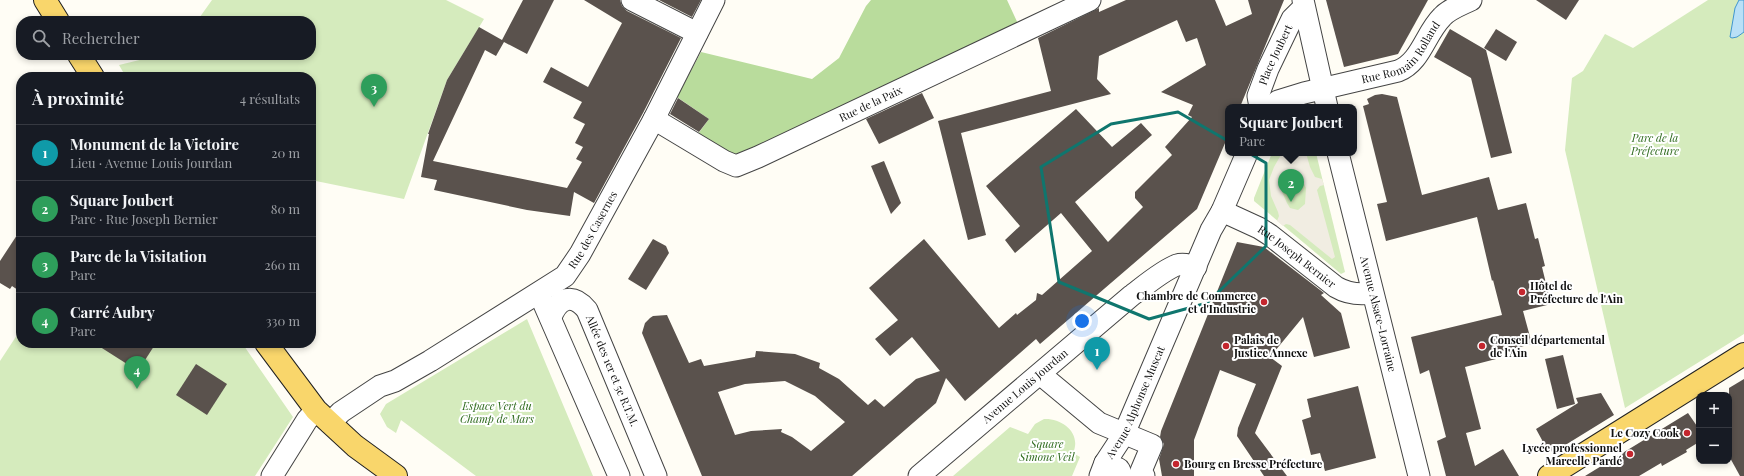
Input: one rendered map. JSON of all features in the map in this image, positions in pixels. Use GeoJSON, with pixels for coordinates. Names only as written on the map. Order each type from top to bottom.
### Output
{"type":"FeatureCollection","features":[{"type":"Feature","properties":{"kind":"main road"},"geometry":{"type":"LineString","coordinates":[[45,0],[55,16]]}},
{"type":"Feature","properties":{"kind":"main road"},"geometry":{"type":"LineString","coordinates":[[82,60],[90,72]]}},
{"type":"Feature","properties":{"kind":"main road"},"geometry":{"type":"LineString","coordinates":[[270,348],[323,416],[355,446],[396,476]]}},
{"type":"Feature","properties":{"kind":"main road"},"geometry":{"type":"LineString","coordinates":[[1549,476],[1744,354]]}},
{"type":"Feature","properties":{"kind":"street"},"geometry":{"type":"LineString","coordinates":[[632,0],[697,33]]}},
{"type":"Feature","properties":{"kind":"street","name":"Rue des Casernes"},"geometry":{"type":"LineString","coordinates":[[272,476],[307,420],[341,412],[380,386],[395,381],[430,361],[565,276],[580,254],[654,119],[714,0]]}},
{"type":"Feature","properties":{"kind":"street","name":"Rue de la Paix"},"geometry":{"type":"LineString","coordinates":[[654,119],[724,161],[736,166],[758,158],[1090,0]]}},
{"type":"Feature","properties":{"kind":"street","name":"Rue Romain Rolland"},"geometry":{"type":"LineString","coordinates":[[1324,97],[1407,67],[1414,60],[1442,16],[1471,0]]}},
{"type":"Feature","properties":{"kind":"street"},"geometry":{"type":"LineString","coordinates":[[1304,4],[1324,97]]}},
{"type":"Feature","properties":{"kind":"street","name":"Place Joubert"},"geometry":{"type":"LineString","coordinates":[[1259,104],[1258,96],[1268,69],[1292,19],[1304,4]]}},
{"type":"Feature","properties":{"kind":"street","name":"Place Joubert"},"geometry":{"type":"LineString","coordinates":[[1274,104],[1278,101],[1324,97]]}},
{"type":"Feature","properties":{"kind":"street"},"geometry":{"type":"LineString","coordinates":[[1222,211],[1246,156]]}},
{"type":"Feature","properties":{"kind":"street","name":"Avenue Alsace-Lorraine"},"geometry":{"type":"LineString","coordinates":[[1339,156],[1419,476]]}},
{"type":"Feature","properties":{"kind":"street","name":"Avenue Alphonse Muscat"},"geometry":{"type":"LineString","coordinates":[[1102,470],[1124,434],[1211,230],[1222,211]]}},
{"type":"Feature","properties":{"kind":"street","name":"Rue Joseph Bernier"},"geometry":{"type":"LineString","coordinates":[[1222,211],[1259,228],[1270,235],[1336,287],[1347,293],[1372,293]]}},
{"type":"Feature","properties":{"kind":"street","name":"Avenue Louis Jourdan"},"geometry":{"type":"LineString","coordinates":[[920,476],[1131,296],[1152,280],[1176,266],[1186,264],[1196,267]]}},
{"type":"Feature","properties":{"kind":"street"},"geometry":{"type":"LineString","coordinates":[[538,292],[551,316],[619,476]]}},
{"type":"Feature","properties":{"kind":"street","name":"Allée des 1er et 5e R.T.M."},"geometry":{"type":"LineString","coordinates":[[551,316],[557,304],[564,300],[572,299],[581,303],[587,310],[656,476]]}},
{"type":"Feature","properties":{"kind":"street"},"geometry":{"type":"LineString","coordinates":[[1040,374],[1099,423],[1152,446],[1141,471],[1144,476]]}},
{"type":"Feature","properties":{"kind":"street","name":"Avenue Alphonse Muscat"},"geometry":{"type":"LineString","coordinates":[[1102,470],[1119,469],[1122,476]]}},
{"type":"Feature","properties":{"kind":"highlighted area"},"geometry":{"type":"Polygon","coordinates":[[[1178,112],[1266,163],[1266,246],[1207,303],[1149,319],[1059,282],[1041,167],[1111,124],[1178,112]]]}},
{"type":"Feature","properties":{"kind":"green space"},"geometry":{"type":"Polygon","coordinates":[[[212,0],[446,0],[484,19],[447,80],[404,199],[316,181],[316,72],[123,72],[119,65],[140,60],[316,60],[316,16],[201,16],[212,0]]]}},
{"type":"Feature","properties":{"kind":"green space"},"geometry":{"type":"Polygon","coordinates":[[[871,0],[1007,0],[1019,26],[755,151],[727,155],[698,134],[709,119],[677,97],[701,52],[812,79],[839,58],[866,6],[871,0]]]}},
{"type":"Feature","properties":{"kind":"green space","name":"Parc de la Préfecture"},"geometry":{"type":"Polygon","coordinates":[[[1708,0],[1744,0],[1744,334],[1625,408],[1565,150],[1572,78],[1583,71],[1605,34],[1633,48],[1708,0]]]}},
{"type":"Feature","properties":{"kind":"green space"},"geometry":{"type":"Polygon","coordinates":[[[1271,156],[1317,156],[1345,272],[1341,274],[1254,201],[1271,156]]]}},
{"type":"Feature","properties":{"kind":"green space","name":"Espace Vert du Champ de Mars"},"geometry":{"type":"Polygon","coordinates":[[[527,319],[593,476],[476,476],[401,420],[396,433],[387,427],[380,414],[386,404],[527,319]]]}},
{"type":"Feature","properties":{"kind":"green space"},"geometry":{"type":"Polygon","coordinates":[[[16,337],[16,348],[245,348],[293,417],[255,476],[0,476],[0,361],[16,337]]]}},
{"type":"Feature","properties":{"kind":"green space","name":"Square Simone Veil"},"geometry":{"type":"Polygon","coordinates":[[[1044,419],[1057,421],[1069,428],[1073,433],[1075,446],[1073,453],[1080,457],[1072,476],[953,476],[1010,427],[1028,434],[1035,424],[1044,419]]]}},
{"type":"Feature","properties":{"kind":"shaded area"},"geometry":{"type":"Polygon","coordinates":[[[1280,156],[1292,156],[1293,158],[1298,156],[1307,156],[1315,177],[1322,179],[1324,185],[1320,186],[1317,190],[1335,257],[1332,259],[1290,225],[1286,224],[1283,226],[1277,221],[1279,216],[1271,196],[1269,180],[1280,156]],[[1289,169],[1283,173],[1281,178],[1282,192],[1287,203],[1290,208],[1298,210],[1305,204],[1306,188],[1300,175],[1289,169]]]}},
{"type":"Feature","properties":{"kind":"water"},"geometry":{"type":"Polygon","coordinates":[[[1739,0],[1744,0],[1744,32],[1737,37],[1732,38],[1730,37],[1735,8],[1739,0]]]}},
{"type":"Feature","properties":{"kind":"building"},"geometry":{"type":"Polygon","coordinates":[[[523,0],[554,0],[527,54],[504,42],[496,56],[485,50],[433,161],[567,188],[582,162],[576,159],[583,147],[575,143],[585,124],[573,118],[582,102],[543,82],[551,67],[588,87],[622,23],[584,0],[620,0],[622,6],[627,11],[681,38],[643,113],[594,203],[574,192],[570,216],[527,210],[434,190],[437,180],[421,177],[428,134],[447,80],[479,27],[502,40],[523,0]]]}},
{"type":"Feature","properties":{"kind":"building"},"geometry":{"type":"Polygon","coordinates":[[[659,0],[701,0],[692,17],[659,0]]]}},
{"type":"Feature","properties":{"kind":"building"},"geometry":{"type":"Polygon","coordinates":[[[1126,0],[1215,0],[1226,26],[1252,14],[1248,0],[1284,0],[1241,104],[1225,104],[1225,143],[1197,209],[1040,344],[1036,339],[965,401],[946,378],[936,403],[852,476],[702,476],[642,333],[645,323],[653,316],[667,315],[689,363],[701,359],[704,366],[755,357],[756,351],[795,354],[820,363],[819,368],[839,379],[868,405],[875,399],[884,407],[916,379],[940,371],[912,337],[890,356],[875,339],[898,320],[869,288],[924,239],[999,328],[1016,313],[1017,315],[1036,300],[1037,293],[1042,295],[1092,251],[1061,213],[1015,253],[1005,240],[1020,226],[986,186],[1076,109],[1112,147],[1141,123],[1152,135],[1075,202],[1108,242],[1143,207],[1135,198],[1135,192],[1172,155],[1165,147],[1192,117],[1188,115],[1193,105],[1161,92],[1206,65],[1197,38],[1186,42],[1177,20],[1099,56],[1097,79],[1111,94],[961,133],[986,235],[968,240],[938,121],[1051,91],[1038,38],[1099,8],[1099,12],[1126,0]],[[785,381],[745,384],[718,392],[735,435],[751,431],[782,429],[781,432],[792,437],[811,451],[845,422],[815,396],[785,381]]]}},
{"type":"Feature","properties":{"kind":"building"},"geometry":{"type":"Polygon","coordinates":[[[1326,0],[1428,0],[1398,54],[1344,67],[1326,0]]]}},
{"type":"Feature","properties":{"kind":"building"},"geometry":{"type":"Polygon","coordinates":[[[1536,0],[1579,0],[1566,20],[1536,0]]]}},
{"type":"Feature","properties":{"kind":"building"},"geometry":{"type":"Polygon","coordinates":[[[1450,29],[1486,50],[1512,153],[1491,158],[1471,78],[1434,57],[1450,29]]]}},
{"type":"Feature","properties":{"kind":"building"},"geometry":{"type":"Polygon","coordinates":[[[1496,29],[1517,42],[1506,61],[1484,48],[1496,29]]]}},
{"type":"Feature","properties":{"kind":"building"},"geometry":{"type":"Polygon","coordinates":[[[922,93],[934,118],[879,144],[866,119],[922,93]]]}},
{"type":"Feature","properties":{"kind":"building","name":"Hôtel de Préfecture de l'Ain"},"geometry":{"type":"Polygon","coordinates":[[[1382,94],[1397,97],[1422,195],[1489,177],[1498,210],[1526,203],[1535,239],[1538,238],[1545,266],[1542,267],[1551,304],[1523,311],[1532,344],[1495,353],[1496,359],[1465,367],[1481,429],[1466,433],[1475,466],[1503,449],[1519,476],[1446,476],[1437,441],[1446,437],[1429,370],[1420,374],[1411,337],[1502,315],[1493,280],[1492,281],[1477,217],[1386,241],[1377,204],[1387,202],[1363,106],[1369,104],[1367,99],[1375,95],[1382,94]]]}},
{"type":"Feature","properties":{"kind":"building"},"geometry":{"type":"Polygon","coordinates":[[[678,98],[709,119],[699,132],[670,114],[678,98]]]}},
{"type":"Feature","properties":{"kind":"building"},"geometry":{"type":"Polygon","coordinates":[[[884,161],[901,203],[891,214],[871,166],[884,161]]]}},
{"type":"Feature","properties":{"kind":"building"},"geometry":{"type":"Polygon","coordinates":[[[16,237],[16,289],[12,286],[10,289],[0,283],[0,261],[16,237]]]}},
{"type":"Feature","properties":{"kind":"building"},"geometry":{"type":"Polygon","coordinates":[[[653,239],[666,246],[669,253],[646,290],[628,279],[653,239]]]}},
{"type":"Feature","properties":{"kind":"building"},"geometry":{"type":"Polygon","coordinates":[[[1237,242],[1264,247],[1324,293],[1321,295],[1341,313],[1350,348],[1314,357],[1303,317],[1270,357],[1282,366],[1255,433],[1287,476],[1264,476],[1237,436],[1238,428],[1256,384],[1220,370],[1194,440],[1194,476],[1162,476],[1159,459],[1164,444],[1160,437],[1161,431],[1237,242]]]}},
{"type":"Feature","properties":{"kind":"building"},"geometry":{"type":"Polygon","coordinates":[[[102,348],[153,348],[138,371],[102,348]]]}},
{"type":"Feature","properties":{"kind":"building"},"geometry":{"type":"Polygon","coordinates":[[[1563,355],[1575,404],[1557,409],[1545,359],[1563,355]]]}},
{"type":"Feature","properties":{"kind":"building"},"geometry":{"type":"Polygon","coordinates":[[[196,364],[227,384],[207,415],[176,395],[196,364]]]}},
{"type":"Feature","properties":{"kind":"building"},"geometry":{"type":"Polygon","coordinates":[[[1744,379],[1744,476],[1740,476],[1732,461],[1732,392],[1729,392],[1729,388],[1744,379]]]}},
{"type":"Feature","properties":{"kind":"building"},"geometry":{"type":"Polygon","coordinates":[[[1358,386],[1376,458],[1325,471],[1320,453],[1311,455],[1302,420],[1311,417],[1307,399],[1358,386]]]}},
{"type":"Feature","properties":{"kind":"building"},"geometry":{"type":"Polygon","coordinates":[[[1601,393],[1614,415],[1554,452],[1541,448],[1542,440],[1536,429],[1578,403],[1576,398],[1601,393]]]}},
{"type":"Feature","properties":{"kind":"building"},"geometry":{"type":"Polygon","coordinates":[[[1688,413],[1696,425],[1696,444],[1686,450],[1687,452],[1662,466],[1661,463],[1639,476],[1585,476],[1688,413]]]}},
{"type":"Feature","properties":{"kind":"place","name":"Parc de la Visitation"},"geometry":{"type":"Point","coordinates":[374,107]}},
{"type":"Feature","properties":{"kind":"place","name":"Square Joubert"},"geometry":{"type":"Point","coordinates":[1291,202]}},
{"type":"Feature","properties":{"kind":"place","name":"Hôtel de Préfecture de l'Ain"},"geometry":{"type":"Point","coordinates":[1522,292]}},
{"type":"Feature","properties":{"kind":"place","name":"Chambre de Commerce et d'Industrie"},"geometry":{"type":"Point","coordinates":[1264,302]}},
{"type":"Feature","properties":{"kind":"place","name":"Palais de Justice Annexe"},"geometry":{"type":"Point","coordinates":[1226,346]}},
{"type":"Feature","properties":{"kind":"place","name":"Conseil départemental de l'Ain"},"geometry":{"type":"Point","coordinates":[1482,346]}},
{"type":"Feature","properties":{"kind":"place","name":"Monument de la Victoire"},"geometry":{"type":"Point","coordinates":[1097,370]}},
{"type":"Feature","properties":{"kind":"place","name":"Carré Aubry"},"geometry":{"type":"Point","coordinates":[137,389]}},
{"type":"Feature","properties":{"kind":"place","name":"Le Cozy Cook"},"geometry":{"type":"Point","coordinates":[1687,433]}},
{"type":"Feature","properties":{"kind":"place","name":"Lycée professionnel Marcelle Pardé"},"geometry":{"type":"Point","coordinates":[1630,454]}},
{"type":"Feature","properties":{"kind":"place","name":"Bourg en Bresse Préfecture"},"geometry":{"type":"Point","coordinates":[1176,464]}}]}
